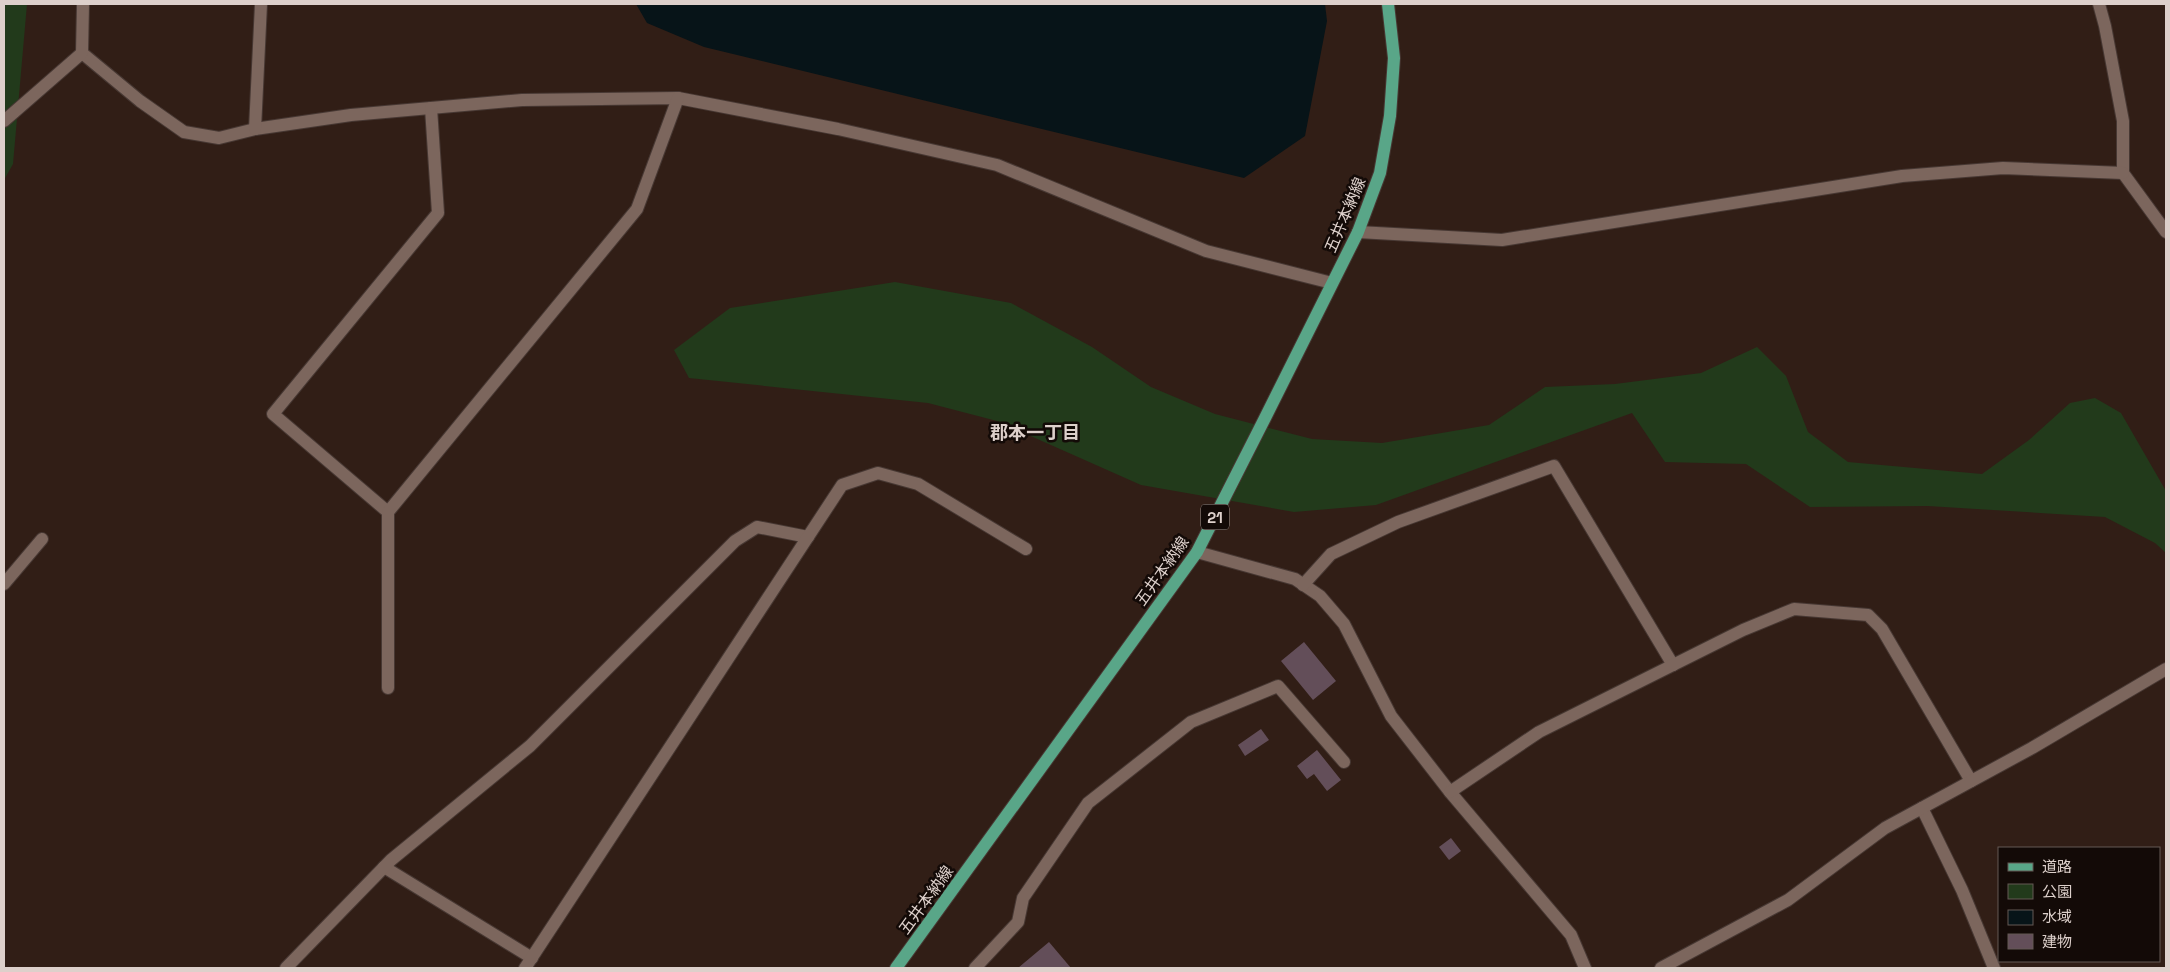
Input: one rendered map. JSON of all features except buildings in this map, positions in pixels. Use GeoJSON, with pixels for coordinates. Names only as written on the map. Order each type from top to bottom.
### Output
{"type":"FeatureCollection","features":[{"type":"Feature","properties":{"kind":"main road","name":"五井本納線"},"geometry":{"type":"LineString","coordinates":[[896,968],[1197,552],[1358,232],[1380,173],[1390,116],[1394,58],[1388,4]]}},
{"type":"Feature","properties":{"kind":"street"},"geometry":{"type":"LineString","coordinates":[[4,121],[82,53],[83,4]]}},
{"type":"Feature","properties":{"kind":"street"},"geometry":{"type":"LineString","coordinates":[[255,129],[261,4]]}},
{"type":"Feature","properties":{"kind":"street"},"geometry":{"type":"LineString","coordinates":[[2099,4],[2123,121],[2123,173],[2166,232]]}},
{"type":"Feature","properties":{"kind":"street"},"geometry":{"type":"LineString","coordinates":[[82,53],[140,101],[184,132],[219,138],[255,129],[351,115],[430,108],[522,100],[678,98],[838,129],[997,165],[1206,251],[1332,283]]}},
{"type":"Feature","properties":{"kind":"street"},"geometry":{"type":"LineString","coordinates":[[388,688],[388,512],[637,209],[678,98]]}},
{"type":"Feature","properties":{"kind":"street"},"geometry":{"type":"LineString","coordinates":[[388,512],[273,414],[438,213],[430,108]]}},
{"type":"Feature","properties":{"kind":"street"},"geometry":{"type":"LineString","coordinates":[[1358,232],[1502,240],[1902,176],[2003,168],[2123,173]]}},
{"type":"Feature","properties":{"kind":"street"},"geometry":{"type":"LineString","coordinates":[[1303,585],[1331,554],[1398,522],[1554,466],[1674,665]]}},
{"type":"Feature","properties":{"kind":"street"},"geometry":{"type":"LineString","coordinates":[[384,867],[528,963],[842,485],[878,473],[918,484],[1026,549]]}},
{"type":"Feature","properties":{"kind":"street"},"geometry":{"type":"LineString","coordinates":[[286,968],[384,867],[530,746],[735,541],[757,527],[808,537]]}},
{"type":"Feature","properties":{"kind":"street"},"geometry":{"type":"LineString","coordinates":[[4,584],[42,538]]}},
{"type":"Feature","properties":{"kind":"street"},"geometry":{"type":"LineString","coordinates":[[1197,552],[1295,579],[1320,596],[1344,624],[1391,716],[1450,792],[1571,935],[1585,968]]}},
{"type":"Feature","properties":{"kind":"street"},"geometry":{"type":"LineString","coordinates":[[1450,792],[1539,732],[1743,630],[1794,609],[1868,615],[1882,629],[1971,781]]}},
{"type":"Feature","properties":{"kind":"street"},"geometry":{"type":"LineString","coordinates":[[1661,968],[1788,900],[1885,828],[2032,748],[2166,669]]}},
{"type":"Feature","properties":{"kind":"street"},"geometry":{"type":"LineString","coordinates":[[975,968],[1018,922],[1024,898],[1088,803],[1191,722],[1278,686],[1344,762]]}},
{"type":"Feature","properties":{"kind":"street"},"geometry":{"type":"LineString","coordinates":[[1922,808],[1962,890],[1994,968]]}},
{"type":"Feature","properties":{"kind":"green space"},"geometry":{"type":"Polygon","coordinates":[[[4,4],[27,4],[13,164],[4,180],[4,4]]]}},
{"type":"Feature","properties":{"kind":"green space"},"geometry":{"type":"Polygon","coordinates":[[[895,282],[1011,303],[1092,347],[1151,387],[1215,414],[1312,439],[1382,443],[1489,425],[1545,387],[1615,384],[1701,373],[1757,347],[1786,376],[1808,432],[1848,462],[1982,474],[2029,440],[2070,403],[2095,398],[2121,413],[2166,491],[2166,553],[2155,543],[2105,517],[1928,506],[1810,507],[1746,464],[1665,462],[1632,413],[1376,505],[1294,512],[1141,485],[997,421],[928,403],[689,378],[674,350],[730,308],[895,282]]]}},
{"type":"Feature","properties":{"kind":"water"},"geometry":{"type":"Polygon","coordinates":[[[636,4],[1325,4],[1327,21],[1305,136],[1244,178],[704,47],[647,23],[636,4]]]}},
{"type":"Feature","properties":{"kind":"district","name":"郡本一丁目"},"geometry":{"type":"Point","coordinates":[1035,432]}}]}
